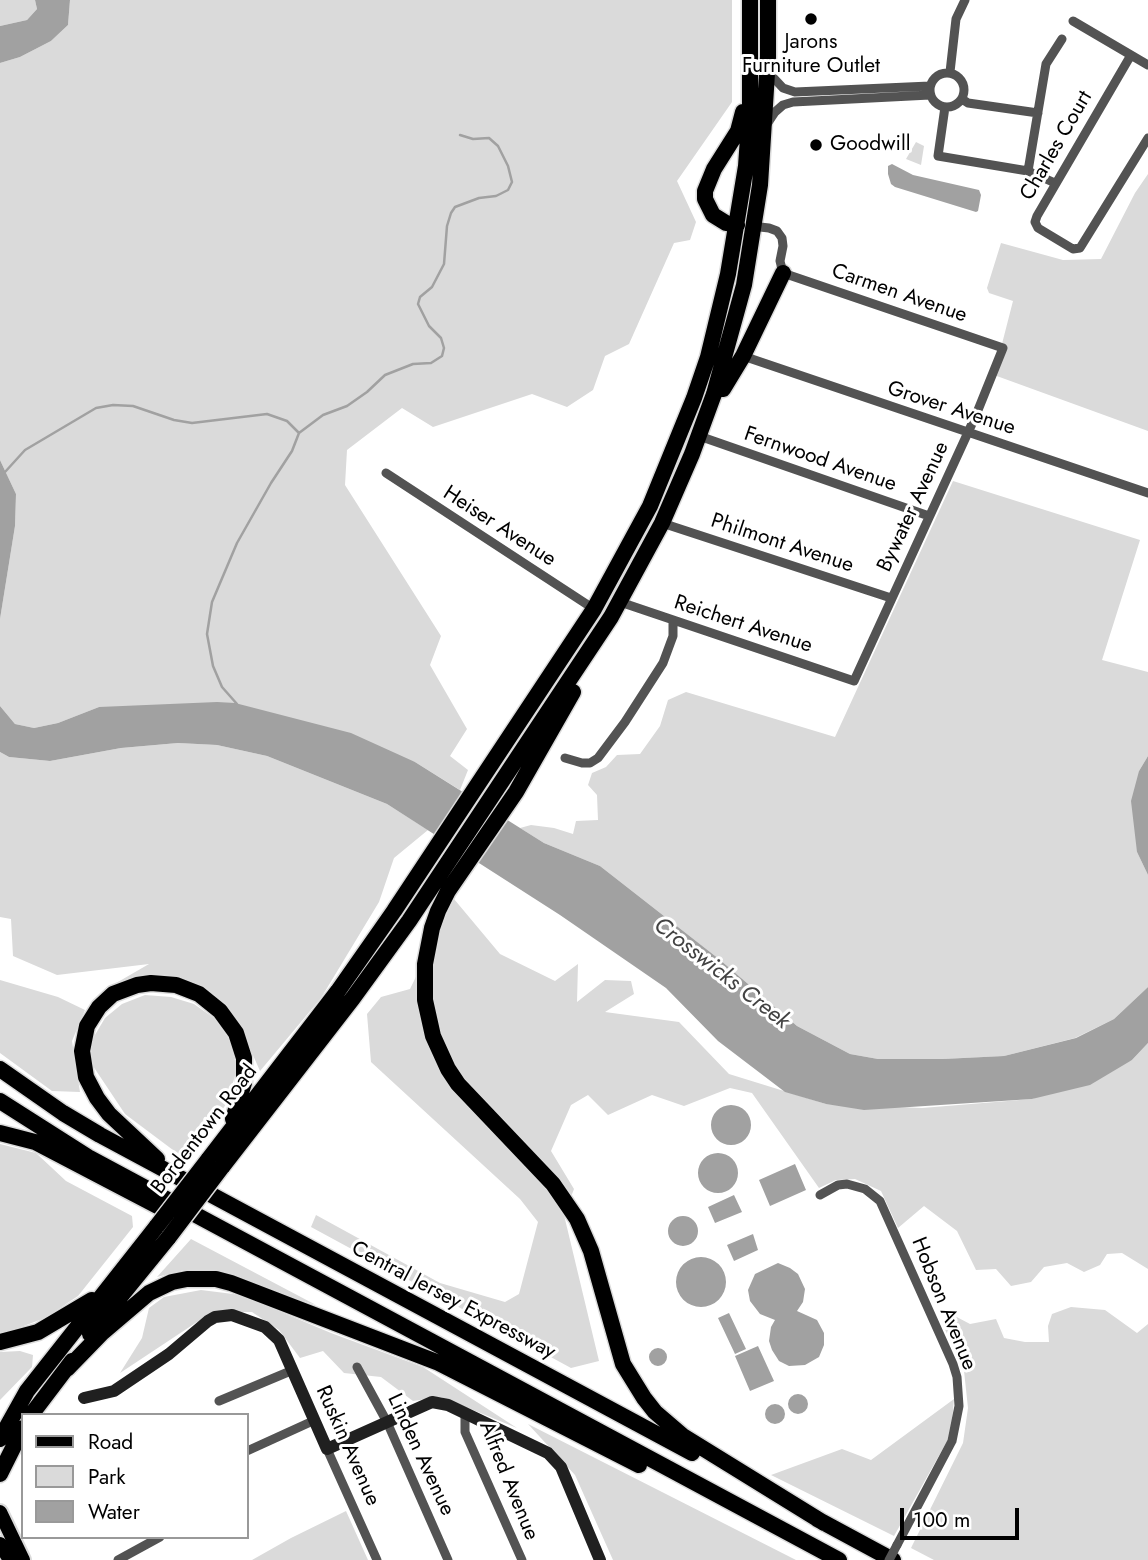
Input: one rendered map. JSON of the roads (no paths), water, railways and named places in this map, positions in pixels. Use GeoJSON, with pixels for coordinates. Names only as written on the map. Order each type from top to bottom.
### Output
{"type":"FeatureCollection","features":[{"type":"Feature","properties":{"kind":"highway"},"geometry":{"type":"LineString","coordinates":[[745,0],[750,34]]}},
{"type":"Feature","properties":{"kind":"highway"},"geometry":{"type":"LineString","coordinates":[[737,225],[726,223],[713,215],[705,199],[705,191],[714,169],[738,131],[751,79],[750,0]]}},
{"type":"Feature","properties":{"kind":"highway"},"geometry":{"type":"LineString","coordinates":[[768,0],[765,129],[755,226],[731,339],[707,415],[662,523],[620,602],[438,911],[425,964],[425,1000],[433,1036],[458,1084],[553,1184],[577,1219],[591,1251],[623,1364],[643,1398],[683,1436],[824,1523]]}},
{"type":"Feature","properties":{"kind":"highway","name":"Bordentown Road"},"geometry":{"type":"LineString","coordinates":[[215,1164],[227,1135],[338,991],[488,771],[594,609],[642,523],[687,420],[718,320],[746,166],[751,79]]}},
{"type":"Feature","properties":{"kind":"highway"},"geometry":{"type":"LineString","coordinates":[[707,415],[743,356],[783,273]]}},
{"type":"Feature","properties":{"kind":"highway","name":"Bordentown Road"},"geometry":{"type":"LineString","coordinates":[[33,1413],[67,1369],[163,1232],[215,1164],[353,998],[455,853],[509,788]]}},
{"type":"Feature","properties":{"kind":"highway"},"geometry":{"type":"LineString","coordinates":[[180,1179],[116,1121],[97,1098],[86,1077],[82,1063],[83,1038],[92,1016],[107,999],[137,985],[176,985],[198,994],[229,1021],[241,1045],[245,1071],[239,1103],[227,1135]]}},
{"type":"Feature","properties":{"kind":"highway","name":"Central Jersey Expressway"},"geometry":{"type":"LineString","coordinates":[[0,1069],[63,1113],[180,1179],[824,1523],[893,1555]]}},
{"type":"Feature","properties":{"kind":"highway"},"geometry":{"type":"LineString","coordinates":[[0,1101],[88,1157],[839,1560]]}},
{"type":"Feature","properties":{"kind":"highway"},"geometry":{"type":"LineString","coordinates":[[0,1133],[35,1142],[155,1206],[379,1313]]}},
{"type":"Feature","properties":{"kind":"highway","name":"Bordentown Road"},"geometry":{"type":"LineString","coordinates":[[0,1439],[27,1391],[106,1290],[163,1232]]}},
{"type":"Feature","properties":{"kind":"highway"},"geometry":{"type":"LineString","coordinates":[[67,1369],[102,1333],[149,1293],[172,1282],[216,1279],[439,1363],[632,1462],[774,1525]]}},
{"type":"Feature","properties":{"kind":"highway"},"geometry":{"type":"LineString","coordinates":[[0,1342],[38,1332],[83,1307],[106,1290]]}},
{"type":"Feature","properties":{"kind":"highway"},"geometry":{"type":"LineString","coordinates":[[0,1474],[21,1432]]}},
{"type":"Feature","properties":{"kind":"main road"},"geometry":{"type":"LineString","coordinates":[[0,1512],[23,1560]]}},
{"type":"Feature","properties":{"kind":"main road"},"geometry":{"type":"LineString","coordinates":[[0,1544],[9,1560]]}},
{"type":"Feature","properties":{"kind":"street"},"geometry":{"type":"LineString","coordinates":[[950,72],[956,19],[965,0]]}},
{"type":"Feature","properties":{"kind":"street"},"geometry":{"type":"LineString","coordinates":[[1073,20],[1148,65]]}},
{"type":"Feature","properties":{"kind":"street"},"geometry":{"type":"LineString","coordinates":[[1028,171],[1046,64],[1062,39]]}},
{"type":"Feature","properties":{"kind":"street","name":"Charles Court"},"geometry":{"type":"LineString","coordinates":[[1131,55],[1055,183],[1037,216],[1036,225],[1076,250],[1082,246],[1148,138]]}},
{"type":"Feature","properties":{"kind":"street"},"geometry":{"type":"LineString","coordinates":[[768,71],[783,88],[794,92],[930,90]]}},
{"type":"Feature","properties":{"kind":"street"},"geometry":{"type":"LineString","coordinates":[[950,72],[960,78],[964,94],[953,106],[945,107],[936,104],[930,90],[938,74],[950,72]]}},
{"type":"Feature","properties":{"kind":"street"},"geometry":{"type":"LineString","coordinates":[[765,129],[775,112],[783,105],[793,102],[930,90]]}},
{"type":"Feature","properties":{"kind":"street"},"geometry":{"type":"LineString","coordinates":[[962,99],[968,103],[1038,113]]}},
{"type":"Feature","properties":{"kind":"street"},"geometry":{"type":"LineString","coordinates":[[945,107],[938,156],[1028,171],[1055,183]]}},
{"type":"Feature","properties":{"kind":"street"},"geometry":{"type":"LineString","coordinates":[[737,225],[777,231],[782,238],[780,261],[783,273]]}},
{"type":"Feature","properties":{"kind":"street","name":"Carmen Avenue"},"geometry":{"type":"LineString","coordinates":[[783,273],[1003,348]]}},
{"type":"Feature","properties":{"kind":"street","name":"Bywater Avenue"},"geometry":{"type":"LineString","coordinates":[[854,681],[1003,348]]}},
{"type":"Feature","properties":{"kind":"street","name":"Grover Avenue"},"geometry":{"type":"LineString","coordinates":[[743,356],[1148,494]]}},
{"type":"Feature","properties":{"kind":"street","name":"Fernwood Avenue"},"geometry":{"type":"LineString","coordinates":[[699,436],[929,516]]}},
{"type":"Feature","properties":{"kind":"street","name":"Heiser Avenue"},"geometry":{"type":"LineString","coordinates":[[386,473],[594,609]]}},
{"type":"Feature","properties":{"kind":"street","name":"Philmont Avenue"},"geometry":{"type":"LineString","coordinates":[[662,523],[891,598]]}},
{"type":"Feature","properties":{"kind":"street","name":"Reichert Avenue"},"geometry":{"type":"LineString","coordinates":[[620,602],[854,681]]}},
{"type":"Feature","properties":{"kind":"street"},"geometry":{"type":"LineString","coordinates":[[565,758],[590,763],[598,758],[612,741],[665,658],[673,636],[673,621]]}},
{"type":"Feature","properties":{"kind":"street","name":"Hobson Avenue"},"geometry":{"type":"LineString","coordinates":[[820,1195],[838,1185],[847,1184],[865,1189],[880,1200],[957,1377],[959,1406],[952,1441],[893,1555]]}},
{"type":"Feature","properties":{"kind":"street","name":"Ruskin Avenue"},"geometry":{"type":"LineString","coordinates":[[84,1398],[114,1391],[169,1354],[215,1317],[232,1315],[258,1323],[272,1332],[283,1348],[377,1560]]}},
{"type":"Feature","properties":{"kind":"street","name":"Linden Avenue"},"geometry":{"type":"LineString","coordinates":[[358,1367],[387,1422],[448,1560]]}},
{"type":"Feature","properties":{"kind":"street"},"geometry":{"type":"LineString","coordinates":[[219,1401],[293,1370]]}},
{"type":"Feature","properties":{"kind":"street"},"geometry":{"type":"LineString","coordinates":[[327,1449],[432,1402],[448,1405],[541,1448],[561,1467],[600,1560]]}},
{"type":"Feature","properties":{"kind":"street","name":"Alfred Avenue"},"geometry":{"type":"LineString","coordinates":[[465,1414],[465,1432],[522,1560]]}},
{"type":"Feature","properties":{"kind":"street"},"geometry":{"type":"LineString","coordinates":[[248,1451],[315,1420]]}},
{"type":"Feature","properties":{"kind":"street"},"geometry":{"type":"LineString","coordinates":[[118,1560],[156,1539]]}},
{"type":"Feature","properties":{"kind":"water"},"geometry":{"type":"Polygon","coordinates":[[[35,0],[70,0],[68,25],[51,41],[20,57],[0,63],[0,26],[27,20],[37,9],[35,0]]]}},
{"type":"Feature","properties":{"kind":"water"},"geometry":{"type":"Polygon","coordinates":[[[892,164],[913,175],[979,190],[981,195],[978,211],[895,187],[888,174],[888,166],[892,164]]]}},
{"type":"Feature","properties":{"kind":"water"},"geometry":{"type":"Polygon","coordinates":[[[0,460],[16,494],[15,526],[0,619],[0,460]]]}},
{"type":"Feature","properties":{"kind":"water"},"geometry":{"type":"Polygon","coordinates":[[[235,703],[351,733],[415,762],[544,843],[600,866],[719,959],[797,1026],[850,1054],[878,1059],[1004,1056],[1076,1038],[1114,1019],[1148,987],[1148,1043],[1132,1060],[1090,1085],[1032,1099],[864,1110],[826,1104],[785,1092],[718,1041],[666,988],[560,915],[387,804],[267,756],[217,745],[178,743],[121,748],[50,761],[9,757],[0,752],[0,706],[15,724],[34,728],[58,723],[99,707],[235,703]]]}},
{"type":"Feature","properties":{"kind":"water"},"geometry":{"type":"Polygon","coordinates":[[[1148,756],[1148,875],[1137,852],[1131,801],[1139,771],[1148,756]]]}},
{"type":"Feature","properties":{"kind":"water"},"geometry":{"type":"Polygon","coordinates":[[[731,1105],[745,1111],[751,1125],[745,1139],[731,1145],[717,1139],[711,1125],[717,1111],[731,1105]]]}},
{"type":"Feature","properties":{"kind":"water"},"geometry":{"type":"Polygon","coordinates":[[[718,1153],[732,1159],[738,1173],[732,1187],[718,1193],[704,1187],[698,1173],[704,1159],[718,1153]]]}},
{"type":"Feature","properties":{"kind":"water"},"geometry":{"type":"Polygon","coordinates":[[[795,1164],[806,1190],[770,1206],[759,1180],[795,1164]]]}},
{"type":"Feature","properties":{"kind":"water"},"geometry":{"type":"Polygon","coordinates":[[[734,1195],[742,1212],[715,1223],[708,1207],[734,1195]]]}},
{"type":"Feature","properties":{"kind":"water"},"geometry":{"type":"Polygon","coordinates":[[[683,1216],[694,1220],[698,1231],[694,1242],[683,1246],[672,1242],[668,1231],[672,1220],[683,1216]]]}},
{"type":"Feature","properties":{"kind":"water"},"geometry":{"type":"Polygon","coordinates":[[[753,1234],[758,1250],[734,1261],[727,1245],[753,1234]]]}},
{"type":"Feature","properties":{"kind":"water"},"geometry":{"type":"Polygon","coordinates":[[[701,1257],[719,1264],[726,1282],[719,1300],[701,1307],[683,1300],[676,1282],[683,1264],[701,1257]]]}},
{"type":"Feature","properties":{"kind":"water"},"geometry":{"type":"Polygon","coordinates":[[[778,1263],[798,1274],[805,1289],[803,1302],[797,1311],[817,1320],[824,1333],[824,1345],[819,1357],[805,1365],[789,1366],[779,1361],[769,1341],[775,1320],[760,1314],[750,1301],[748,1290],[755,1274],[778,1263]]]}},
{"type":"Feature","properties":{"kind":"water"},"geometry":{"type":"Polygon","coordinates":[[[729,1313],[746,1349],[735,1354],[718,1318],[729,1313]]]}},
{"type":"Feature","properties":{"kind":"water"},"geometry":{"type":"Polygon","coordinates":[[[758,1346],[774,1381],[750,1391],[735,1356],[758,1346]]]}},
{"type":"Feature","properties":{"kind":"water"},"geometry":{"type":"Polygon","coordinates":[[[658,1348],[664,1351],[667,1357],[664,1363],[658,1366],[652,1363],[649,1357],[652,1351],[658,1348]]]}},
{"type":"Feature","properties":{"kind":"water"},"geometry":{"type":"Polygon","coordinates":[[[798,1394],[805,1397],[808,1404],[805,1411],[798,1414],[791,1411],[788,1404],[791,1397],[798,1394]]]}},
{"type":"Feature","properties":{"kind":"water"},"geometry":{"type":"Polygon","coordinates":[[[775,1404],[782,1407],[785,1414],[782,1421],[775,1424],[768,1421],[765,1414],[768,1407],[775,1404]]]}},
{"type":"Feature","properties":{"kind":"waterway"},"geometry":{"type":"LineString","coordinates":[[299,433],[323,415],[347,406],[385,375],[413,364],[431,363],[442,356],[444,348],[441,338],[429,326],[418,304],[420,297],[432,287],[444,264],[447,226],[451,213],[455,207],[508,190],[512,182],[498,146],[489,138],[473,139],[460,135]]}},
{"type":"Feature","properties":{"kind":"waterway","name":"Crosswicks Creek"},"geometry":{"type":"LineString","coordinates":[[5,472],[25,450],[96,408],[113,405],[133,406],[174,420],[192,423],[267,414],[287,421],[299,433]]}},
{"type":"Feature","properties":{"kind":"waterway","name":"Crosswicks Creek"},"geometry":{"type":"LineString","coordinates":[[237,704],[222,687],[213,666],[207,634],[212,602],[237,543],[292,451],[299,433]]}},
{"type":"Feature","properties":{"kind":"place","name":"Jarons Furniture Outlet"},"geometry":{"type":"Point","coordinates":[811,19]}},
{"type":"Feature","properties":{"kind":"place","name":"Goodwill"},"geometry":{"type":"Point","coordinates":[816,145]}}]}
